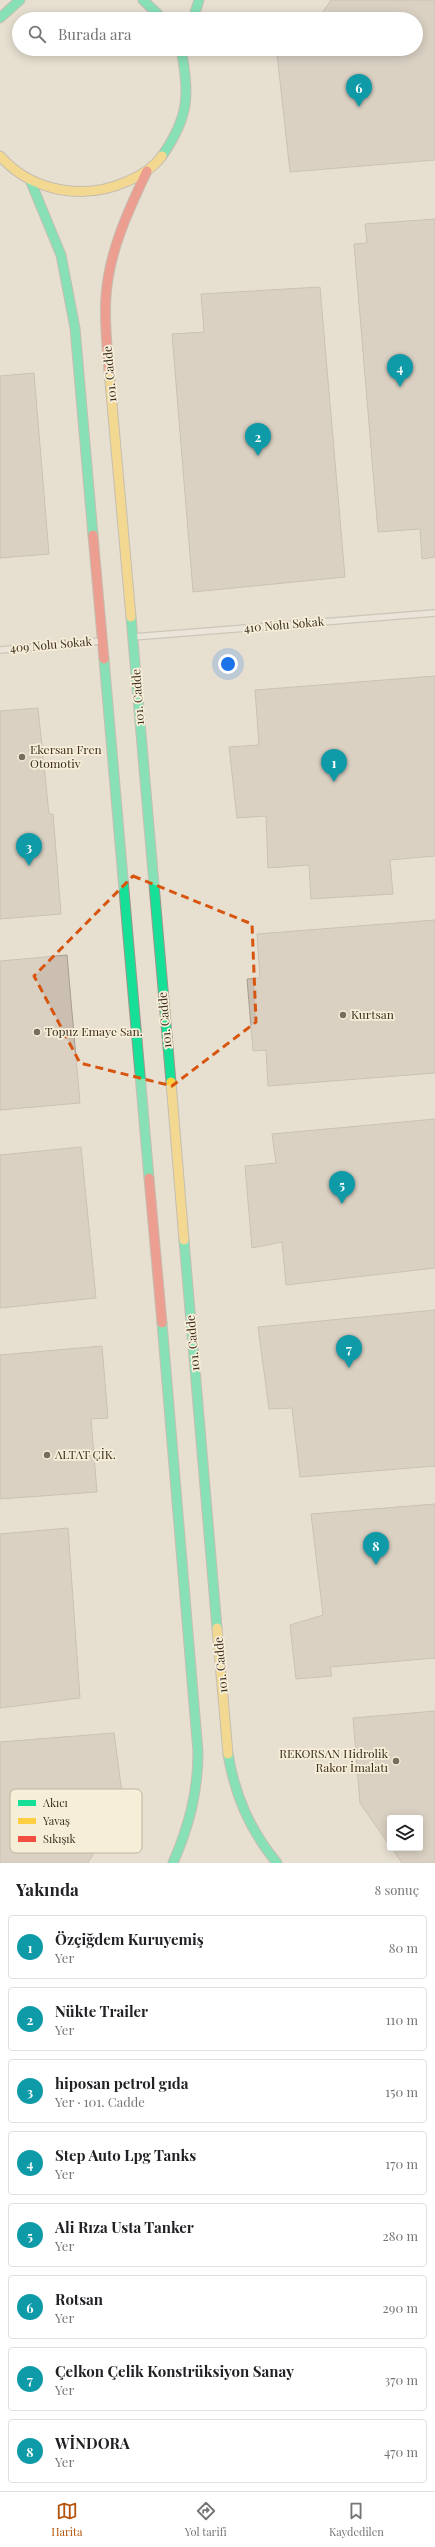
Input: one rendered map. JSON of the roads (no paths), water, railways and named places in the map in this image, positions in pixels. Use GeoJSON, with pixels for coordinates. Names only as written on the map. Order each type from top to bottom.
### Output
{"type":"FeatureCollection","features":[{"type":"Feature","properties":{"kind":"street"},"geometry":{"type":"LineString","coordinates":[[0,18],[20,0]]}},
{"type":"Feature","properties":{"kind":"street"},"geometry":{"type":"LineString","coordinates":[[143,0],[156,12]]}},
{"type":"Feature","properties":{"kind":"street"},"geometry":{"type":"LineString","coordinates":[[195,12],[199,0]]}},
{"type":"Feature","properties":{"kind":"street"},"geometry":{"type":"LineString","coordinates":[[184,56],[185,60]]}},
{"type":"Feature","properties":{"kind":"street"},"geometry":{"type":"LineString","coordinates":[[0,156],[15,170],[30,180],[46,187],[81,193],[115,188],[147,171],[171,145],[181,124],[188,95],[185,56]]}},
{"type":"Feature","properties":{"kind":"street","name":"101. Cadde"},"geometry":{"type":"LineString","coordinates":[[147,171],[130,205],[109,273],[106,296],[107,350],[229,1757],[233,1782],[243,1814],[251,1829],[276,1863]]}},
{"type":"Feature","properties":{"kind":"street"},"geometry":{"type":"LineString","coordinates":[[30,180],[59,248],[73,309],[198,1733],[199,1770],[196,1800],[191,1822],[173,1863]]}},
{"type":"Feature","properties":{"kind":"lane","name":"410 Nolu Sokak"},"geometry":{"type":"LineString","coordinates":[[133,637],[435,613]]}},
{"type":"Feature","properties":{"kind":"lane","name":"409 Nolu Sokak"},"geometry":{"type":"LineString","coordinates":[[0,650],[103,641]]}},
{"type":"Feature","properties":{"kind":"place","name":"Rotsan"},"geometry":{"type":"Point","coordinates":[359,107]}},
{"type":"Feature","properties":{"kind":"place","name":"Step Auto Lpg Tanks"},"geometry":{"type":"Point","coordinates":[400,387]}},
{"type":"Feature","properties":{"kind":"place","name":"Nükte Trailer"},"geometry":{"type":"Point","coordinates":[258,456]}},
{"type":"Feature","properties":{"kind":"place","name":"Ekersan Fren Otomotiv"},"geometry":{"type":"Point","coordinates":[22,757]}},
{"type":"Feature","properties":{"kind":"place","name":"Özçiğdem Kuruyemiş"},"geometry":{"type":"Point","coordinates":[334,782]}},
{"type":"Feature","properties":{"kind":"place","name":"hiposan petrol gıda"},"geometry":{"type":"Point","coordinates":[29,866]}},
{"type":"Feature","properties":{"kind":"place","name":"Kurtsan"},"geometry":{"type":"Point","coordinates":[343,1015]}},
{"type":"Feature","properties":{"kind":"place","name":"Topuz Emaye San."},"geometry":{"type":"Point","coordinates":[37,1032]}},
{"type":"Feature","properties":{"kind":"place","name":"Ali Rıza Usta Tanker"},"geometry":{"type":"Point","coordinates":[342,1204]}},
{"type":"Feature","properties":{"kind":"place","name":"Çelkon Çelik Konstrüksiyon Sanay"},"geometry":{"type":"Point","coordinates":[349,1368]}},
{"type":"Feature","properties":{"kind":"place","name":"ALTAT ÇİK."},"geometry":{"type":"Point","coordinates":[47,1455]}},
{"type":"Feature","properties":{"kind":"place","name":"WİNDORA"},"geometry":{"type":"Point","coordinates":[376,1565]}},
{"type":"Feature","properties":{"kind":"place","name":"REKORSAN Hidrolik Rakor İmalatı"},"geometry":{"type":"Point","coordinates":[396,1761]}}]}
